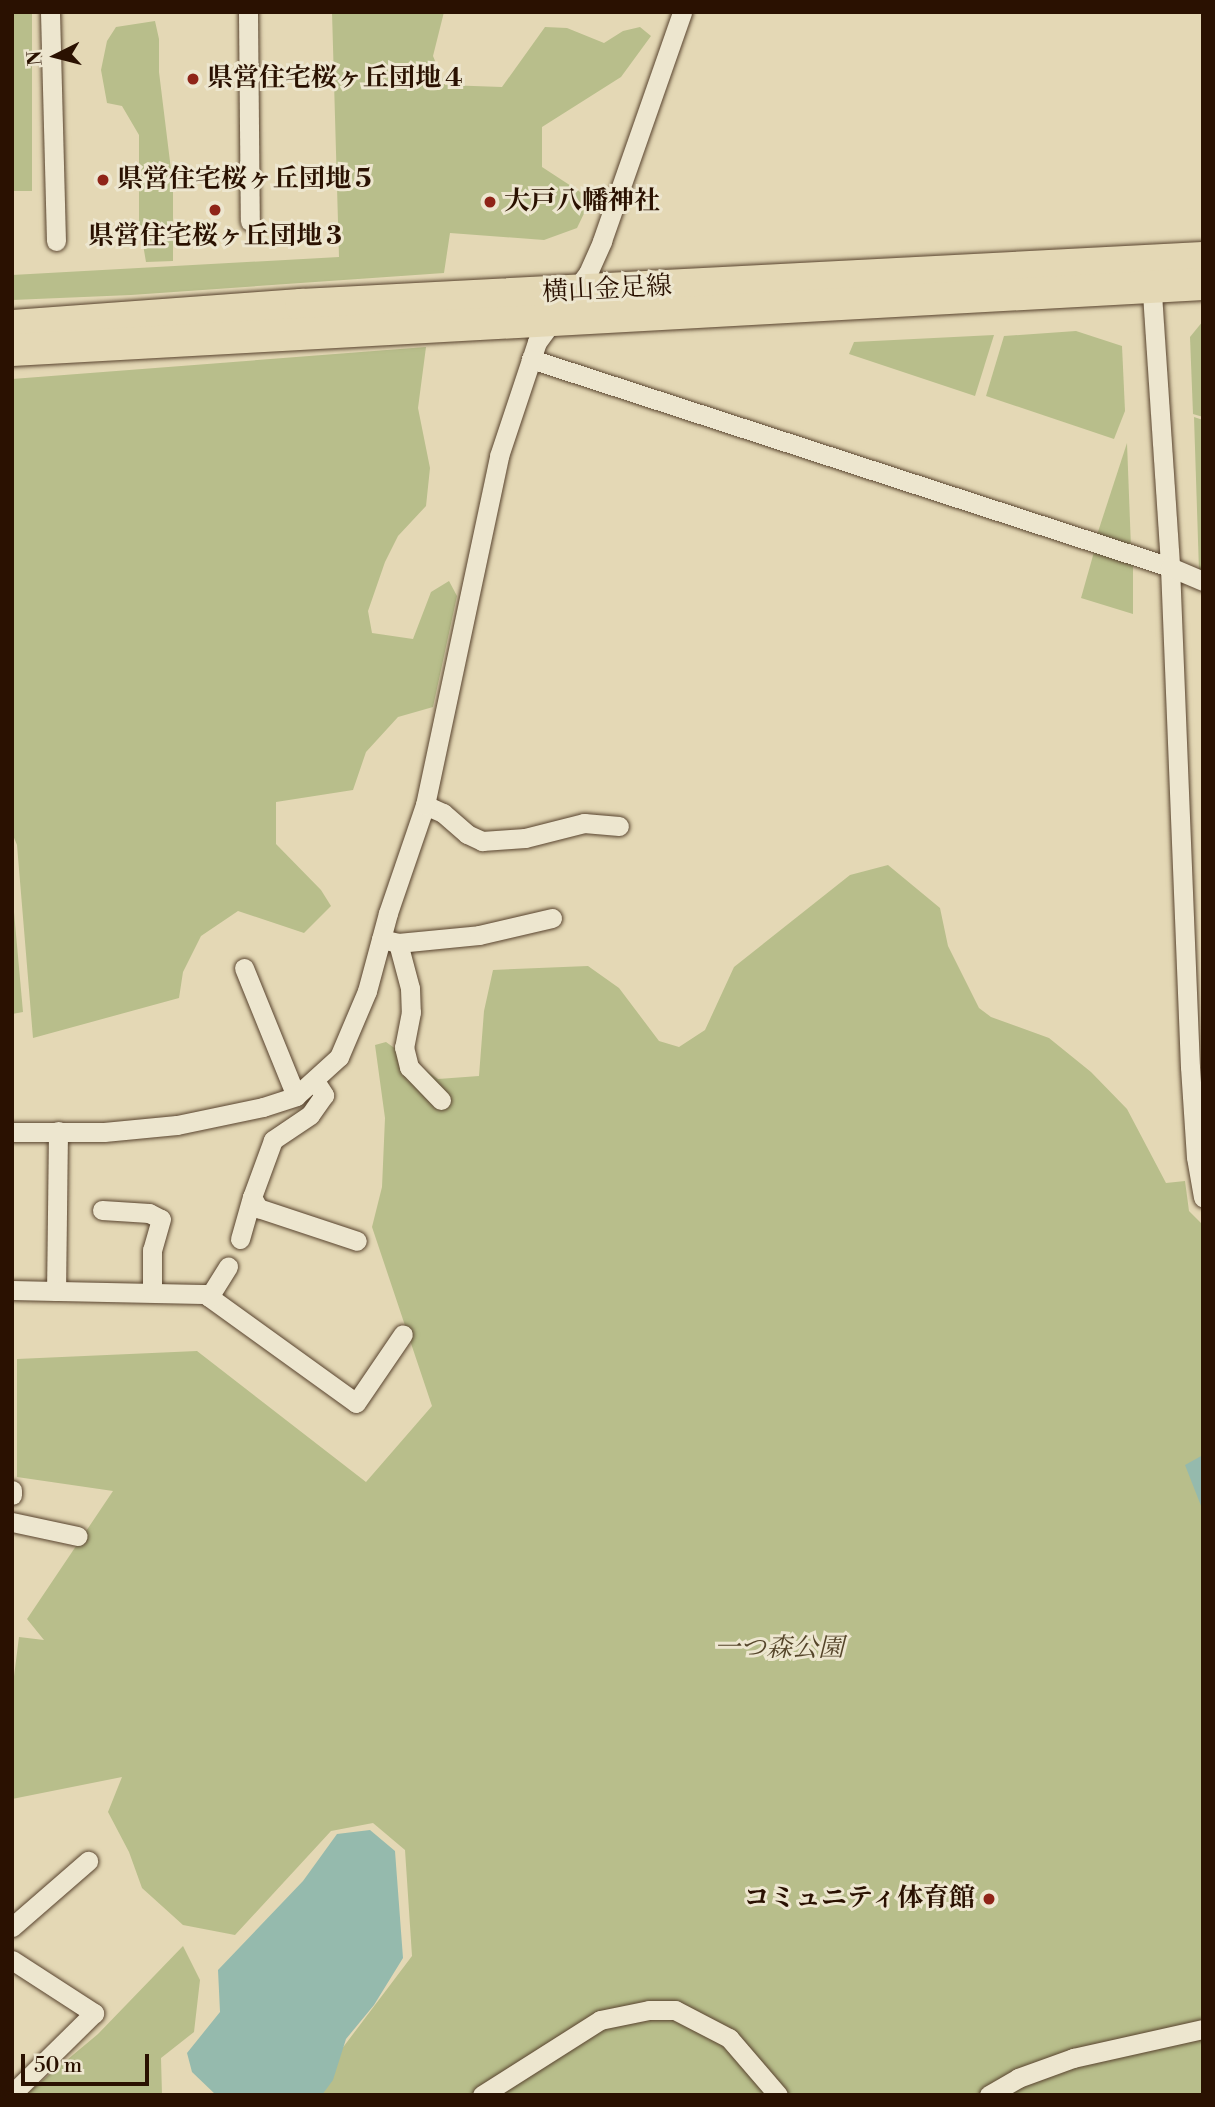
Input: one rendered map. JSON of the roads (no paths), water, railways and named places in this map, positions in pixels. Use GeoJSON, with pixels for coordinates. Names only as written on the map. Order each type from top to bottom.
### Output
{"type":"FeatureCollection","features":[{"type":"Feature","properties":{"kind":"main road","name":"横山金足線"},"geometry":{"type":"LineString","coordinates":[[12,351],[551,320],[1151,275],[1203,258]]}},
{"type":"Feature","properties":{"kind":"main road","name":"横山金足線"},"geometry":{"type":"LineString","coordinates":[[12,326],[301,305],[574,292],[1151,275],[1203,284]]}},
{"type":"Feature","properties":{"kind":"street"},"geometry":{"type":"LineString","coordinates":[[50,12],[56,241]]}},
{"type":"Feature","properties":{"kind":"street"},"geometry":{"type":"LineString","coordinates":[[248,12],[250,221]]}},
{"type":"Feature","properties":{"kind":"street"},"geometry":{"type":"LineString","coordinates":[[12,1132],[104,1132],[177,1125],[263,1107],[296,1096],[339,1056],[389,941],[425,805],[499,456],[531,359],[551,320],[588,273],[602,241],[681,12]]}},
{"type":"Feature","properties":{"kind":"street"},"geometry":{"type":"LineString","coordinates":[[1151,275],[1170,567],[1190,1067],[1196,1157],[1203,1197]]}},
{"type":"Feature","properties":{"kind":"street"},"geometry":{"type":"LineString","coordinates":[[531,359],[1170,567],[1203,581]]}},
{"type":"Feature","properties":{"kind":"street"},"geometry":{"type":"LineString","coordinates":[[425,805],[443,813],[467,834],[482,841],[525,838],[584,823],[619,827]]}},
{"type":"Feature","properties":{"kind":"street"},"geometry":{"type":"LineString","coordinates":[[389,941],[479,935],[552,918]]}},
{"type":"Feature","properties":{"kind":"street"},"geometry":{"type":"LineString","coordinates":[[389,941],[410,988],[411,1012],[404,1047],[409,1067],[441,1100]]}},
{"type":"Feature","properties":{"kind":"street"},"geometry":{"type":"LineString","coordinates":[[244,968],[296,1096]]}},
{"type":"Feature","properties":{"kind":"street"},"geometry":{"type":"LineString","coordinates":[[240,1239],[272,1140],[310,1115],[324,1095],[314,1081]]}},
{"type":"Feature","properties":{"kind":"street"},"geometry":{"type":"LineString","coordinates":[[56,1290],[58,1131]]}},
{"type":"Feature","properties":{"kind":"street"},"geometry":{"type":"LineString","coordinates":[[252,1197],[258,1208],[358,1241]]}},
{"type":"Feature","properties":{"kind":"street"},"geometry":{"type":"LineString","coordinates":[[102,1210],[149,1213],[160,1219],[152,1250],[152,1292]]}},
{"type":"Feature","properties":{"kind":"street"},"geometry":{"type":"LineString","coordinates":[[209,1297],[228,1267]]}},
{"type":"Feature","properties":{"kind":"street"},"geometry":{"type":"LineString","coordinates":[[12,1290],[205,1294],[356,1403],[403,1334]]}},
{"type":"Feature","properties":{"kind":"street"},"geometry":{"type":"LineString","coordinates":[[12,1522],[78,1536]]}},
{"type":"Feature","properties":{"kind":"street"},"geometry":{"type":"LineString","coordinates":[[12,1927],[88,1861]]}},
{"type":"Feature","properties":{"kind":"street"},"geometry":{"type":"LineString","coordinates":[[12,1960],[94,2013],[12,2094]]}},
{"type":"Feature","properties":{"kind":"street"},"geometry":{"type":"LineString","coordinates":[[482,2095],[600,2020],[649,2010],[675,2010],[729,2038],[778,2095]]}},
{"type":"Feature","properties":{"kind":"street"},"geometry":{"type":"LineString","coordinates":[[989,2095],[1018,2078],[1073,2058],[1203,2029]]}},
{"type":"Feature","properties":{"kind":"water"},"geometry":{"type":"Polygon","coordinates":[[[1203,1455],[1203,1511],[1185,1465],[1203,1455]]]}},
{"type":"Feature","properties":{"kind":"water"},"geometry":{"type":"Polygon","coordinates":[[[370,1830],[395,1851],[403,1958],[374,2005],[346,2039],[333,2080],[322,2095],[216,2095],[192,2072],[187,2053],[220,2012],[218,1970],[303,1881],[337,1834],[370,1830]]]}},
{"type":"Feature","properties":{"kind":"place","name":"県営住宅桜ヶ丘団地 4"},"geometry":{"type":"Point","coordinates":[193,79]}},
{"type":"Feature","properties":{"kind":"place","name":"県営住宅桜ヶ丘団地 5"},"geometry":{"type":"Point","coordinates":[103,180]}},
{"type":"Feature","properties":{"kind":"place","name":"大戸八幡神社"},"geometry":{"type":"Point","coordinates":[490,202]}},
{"type":"Feature","properties":{"kind":"place","name":"県営住宅桜ヶ丘団地 3"},"geometry":{"type":"Point","coordinates":[215,210]}},
{"type":"Feature","properties":{"kind":"place","name":"コミュニティ体育館"},"geometry":{"type":"Point","coordinates":[989,1899]}},
{"type":"Feature","properties":{"kind":"park label","name":"一つ森公園"},"geometry":{"type":"Point","coordinates":[779,1649]}}]}
